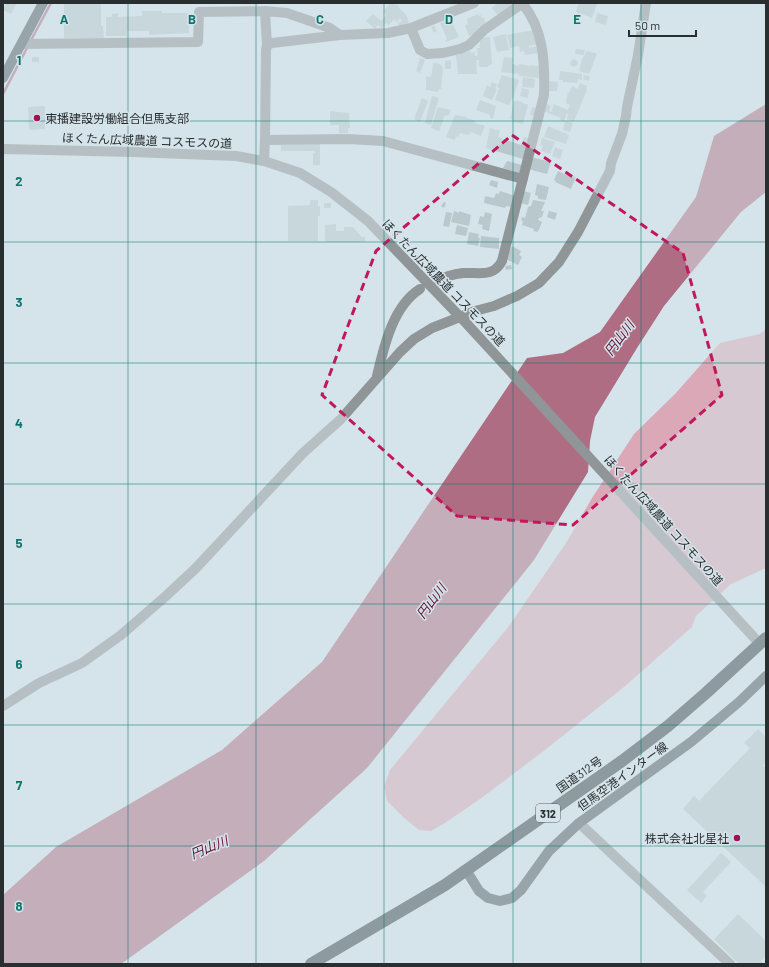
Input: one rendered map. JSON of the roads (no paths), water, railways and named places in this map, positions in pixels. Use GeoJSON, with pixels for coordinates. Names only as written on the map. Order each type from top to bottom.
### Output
{"type":"FeatureCollection","features":[{"type":"Feature","properties":{"kind":"highway","name":"国道312号"},"geometry":{"type":"LineString","coordinates":[[311,964],[432,893],[622,761],[668,726],[763,641]]}},
{"type":"Feature","properties":{"kind":"main road"},"geometry":{"type":"LineString","coordinates":[[3,78],[43,3]]}},
{"type":"Feature","properties":{"kind":"main road","name":"但馬空港インター線"},"geometry":{"type":"LineString","coordinates":[[466,870],[479,891],[488,898],[500,901],[512,898],[521,890],[549,851],[580,823],[691,742],[739,702],[766,676]]}},
{"type":"Feature","properties":{"kind":"street"},"geometry":{"type":"LineString","coordinates":[[267,45],[272,43],[340,35],[388,33],[410,28],[474,3]]}},
{"type":"Feature","properties":{"kind":"street"},"geometry":{"type":"LineString","coordinates":[[410,28],[420,50],[427,54],[443,54],[469,46],[484,30],[522,3],[536,26],[542,43],[545,68],[544,96],[499,267],[488,273],[458,274],[439,280]]}},
{"type":"Feature","properties":{"kind":"street"},"geometry":{"type":"LineString","coordinates":[[3,706],[40,683],[82,663],[120,635],[166,596],[196,568],[304,453],[341,419],[363,396],[376,378],[414,339],[432,328],[464,320],[474,310],[494,306],[517,296],[539,283],[559,262],[580,229],[610,171],[611,163],[622,134],[638,55],[646,3]]}},
{"type":"Feature","properties":{"kind":"street"},"geometry":{"type":"LineString","coordinates":[[264,161],[267,45],[265,11]]}},
{"type":"Feature","properties":{"kind":"street"},"geometry":{"type":"LineString","coordinates":[[22,44],[198,42],[199,12],[265,11],[287,13],[330,28],[340,35]]}},
{"type":"Feature","properties":{"kind":"street"},"geometry":{"type":"LineString","coordinates":[[265,140],[348,139],[383,141],[523,179]]}},
{"type":"Feature","properties":{"kind":"street","name":"ほくたん広域農道 コスモスの道"},"geometry":{"type":"LineString","coordinates":[[3,149],[236,156],[264,161],[300,173],[331,192],[368,222],[464,320],[743,626],[763,641]]}},
{"type":"Feature","properties":{"kind":"street"},"geometry":{"type":"LineString","coordinates":[[376,378],[388,338],[400,308],[407,298],[420,289]]}},
{"type":"Feature","properties":{"kind":"street"},"geometry":{"type":"LineString","coordinates":[[580,823],[730,964]]}},
{"type":"Feature","properties":{"kind":"water","name":"円山川"},"geometry":{"type":"Polygon","coordinates":[[[766,104],[766,192],[741,212],[664,306],[595,417],[590,441],[588,472],[534,560],[367,768],[264,861],[121,964],[3,964],[3,895],[56,847],[222,750],[322,662],[527,358],[563,353],[600,332],[696,197],[714,136],[766,104]]]}},
{"type":"Feature","properties":{"kind":"waterway"},"geometry":{"type":"LineString","coordinates":[[30,42],[51,3]]}},
{"type":"Feature","properties":{"kind":"waterway"},"geometry":{"type":"LineString","coordinates":[[3,94],[28,46]]}},
{"type":"Feature","properties":{"kind":"place","name":"東播建設労働組合但馬支部"},"geometry":{"type":"Point","coordinates":[37,118]}},
{"type":"Feature","properties":{"kind":"place","name":"株式会社北星社"},"geometry":{"type":"Point","coordinates":[737,838]}}]}
